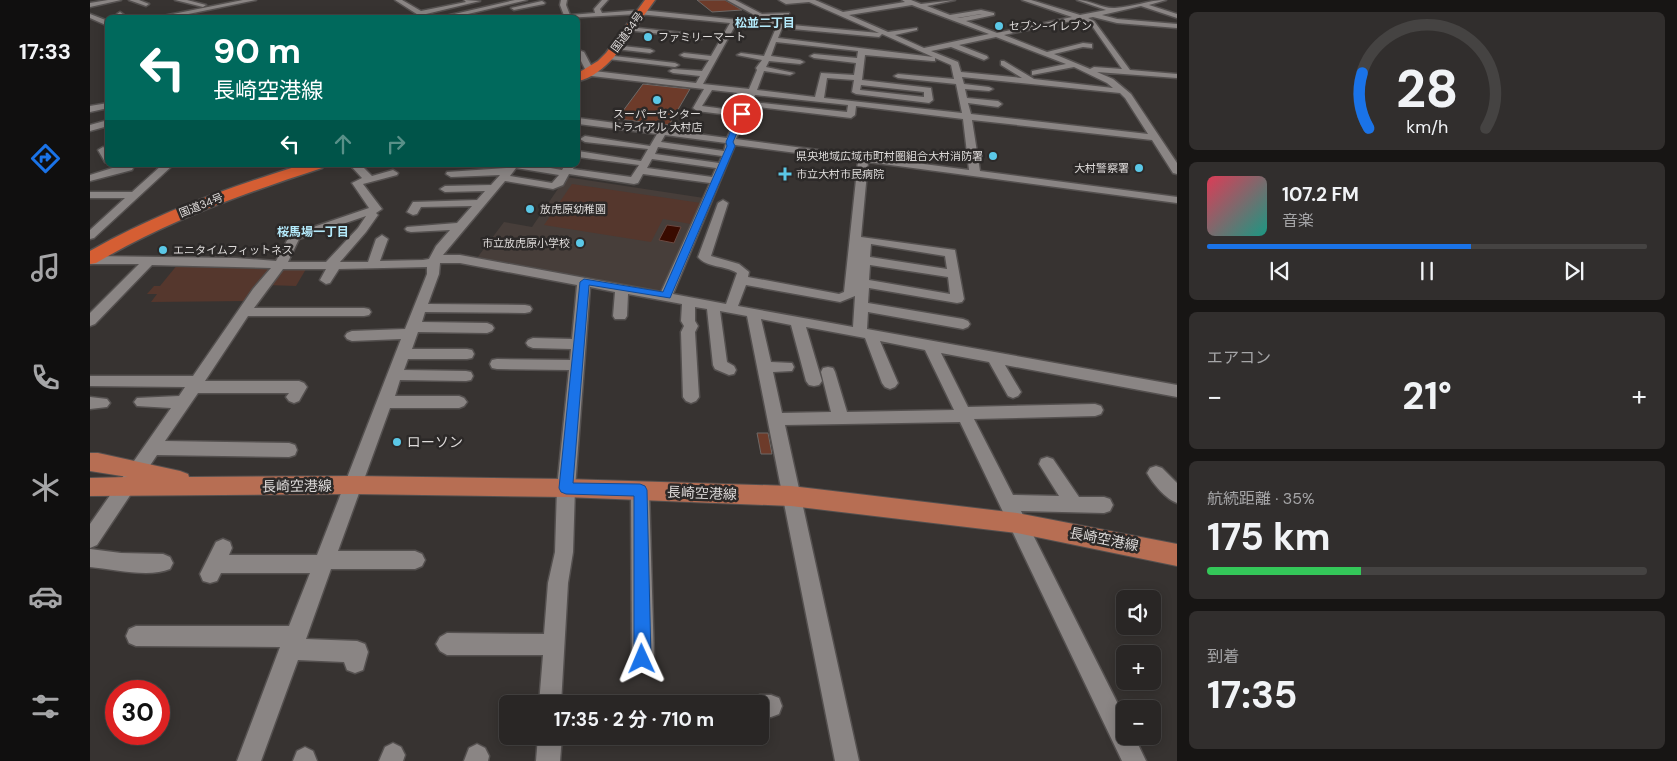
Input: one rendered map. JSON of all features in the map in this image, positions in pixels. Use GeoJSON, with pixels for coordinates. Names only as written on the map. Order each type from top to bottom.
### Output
{"type":"FeatureCollection","features":[{"type":"Feature","properties":{"kind":"highway","name":"国道34号"},"geometry":{"type":"LineString","coordinates":[[585,74],[605,60],[650,0]]}},
{"type":"Feature","properties":{"kind":"highway","name":"国道34号"},"geometry":{"type":"LineString","coordinates":[[90,260],[124,239],[194,207],[311,167]]}},
{"type":"Feature","properties":{"kind":"main road","name":"長崎空港線"},"geometry":{"type":"LineString","coordinates":[[90,462],[130,479]]}},
{"type":"Feature","properties":{"kind":"main road","name":"長崎空港線"},"geometry":{"type":"LineString","coordinates":[[90,487],[130,479],[223,487],[354,485],[566,488],[791,496],[1013,513],[1177,554]]}},
{"type":"Feature","properties":{"kind":"street"},"geometry":{"type":"LineString","coordinates":[[90,5],[118,0]]}},
{"type":"Feature","properties":{"kind":"street"},"geometry":{"type":"LineString","coordinates":[[132,0],[147,6],[156,15]]}},
{"type":"Feature","properties":{"kind":"street"},"geometry":{"type":"LineString","coordinates":[[178,0],[213,7],[228,0]]}},
{"type":"Feature","properties":{"kind":"street"},"geometry":{"type":"LineString","coordinates":[[169,15],[253,0]]}},
{"type":"Feature","properties":{"kind":"street"},"geometry":{"type":"LineString","coordinates":[[401,2],[412,0]]}},
{"type":"Feature","properties":{"kind":"street"},"geometry":{"type":"LineString","coordinates":[[467,0],[487,1],[494,6]]}},
{"type":"Feature","properties":{"kind":"street"},"geometry":{"type":"LineString","coordinates":[[454,15],[524,0]]}},
{"type":"Feature","properties":{"kind":"street"},"geometry":{"type":"LineString","coordinates":[[564,0],[563,5],[567,15]]}},
{"type":"Feature","properties":{"kind":"street"},"geometry":{"type":"LineString","coordinates":[[730,0],[744,7],[773,8]]}},
{"type":"Feature","properties":{"kind":"street"},"geometry":{"type":"LineString","coordinates":[[782,0],[786,2],[837,4]]}},
{"type":"Feature","properties":{"kind":"street"},"geometry":{"type":"LineString","coordinates":[[848,17],[832,20],[912,3],[952,0]]}},
{"type":"Feature","properties":{"kind":"street"},"geometry":{"type":"LineString","coordinates":[[1025,0],[1092,22],[1128,72]]}},
{"type":"Feature","properties":{"kind":"street"},"geometry":{"type":"LineString","coordinates":[[1080,0],[1134,16]]}},
{"type":"Feature","properties":{"kind":"street"},"geometry":{"type":"LineString","coordinates":[[923,65],[941,46],[1114,10],[1129,4],[1142,4],[1163,0]]}},
{"type":"Feature","properties":{"kind":"street"},"geometry":{"type":"LineString","coordinates":[[421,13],[477,1]]}},
{"type":"Feature","properties":{"kind":"street"},"geometry":{"type":"LineString","coordinates":[[520,15],[541,10],[540,6],[543,1]]}},
{"type":"Feature","properties":{"kind":"street"},"geometry":{"type":"LineString","coordinates":[[487,15],[543,1]]}},
{"type":"Feature","properties":{"kind":"street"},"geometry":{"type":"LineString","coordinates":[[401,2],[424,15]]}},
{"type":"Feature","properties":{"kind":"street"},"geometry":{"type":"LineString","coordinates":[[599,14],[597,9],[605,2]]}},
{"type":"Feature","properties":{"kind":"street"},"geometry":{"type":"LineString","coordinates":[[592,3],[605,2]]}},
{"type":"Feature","properties":{"kind":"street"},"geometry":{"type":"LineString","coordinates":[[412,8],[428,3],[437,4],[445,8]]}},
{"type":"Feature","properties":{"kind":"street"},"geometry":{"type":"LineString","coordinates":[[912,3],[996,34],[1046,54],[1078,70],[1093,73],[1110,81],[1124,91],[1177,172]]}},
{"type":"Feature","properties":{"kind":"street"},"geometry":{"type":"LineString","coordinates":[[808,9],[818,4]]}},
{"type":"Feature","properties":{"kind":"street"},"geometry":{"type":"LineString","coordinates":[[791,6],[818,4],[848,17],[890,36],[923,65]]}},
{"type":"Feature","properties":{"kind":"street"},"geometry":{"type":"LineString","coordinates":[[1129,4],[1160,17]]}},
{"type":"Feature","properties":{"kind":"street"},"geometry":{"type":"LineString","coordinates":[[1142,4],[1177,16]]}},
{"type":"Feature","properties":{"kind":"street"},"geometry":{"type":"LineString","coordinates":[[753,8],[779,25]]}},
{"type":"Feature","properties":{"kind":"street"},"geometry":{"type":"LineString","coordinates":[[472,11],[481,15]]}},
{"type":"Feature","properties":{"kind":"street"},"geometry":{"type":"LineString","coordinates":[[929,16],[981,12],[992,14],[959,21]]}},
{"type":"Feature","properties":{"kind":"street"},"geometry":{"type":"LineString","coordinates":[[580,16],[641,13],[735,23],[779,25],[801,23],[818,30],[890,36],[915,29]]}},
{"type":"Feature","properties":{"kind":"street"},"geometry":{"type":"LineString","coordinates":[[718,26],[763,16],[787,14]]}},
{"type":"Feature","properties":{"kind":"street"},"geometry":{"type":"LineString","coordinates":[[1094,14],[1117,21],[1177,26]]}},
{"type":"Feature","properties":{"kind":"street"},"geometry":{"type":"LineString","coordinates":[[90,16],[105,24]]}},
{"type":"Feature","properties":{"kind":"street"},"geometry":{"type":"LineString","coordinates":[[580,23],[595,21]]}},
{"type":"Feature","properties":{"kind":"street"},"geometry":{"type":"LineString","coordinates":[[698,86],[720,44],[735,23]]}},
{"type":"Feature","properties":{"kind":"street"},"geometry":{"type":"LineString","coordinates":[[799,42],[801,23]]}},
{"type":"Feature","properties":{"kind":"street"},"geometry":{"type":"LineString","coordinates":[[952,27],[969,24]]}},
{"type":"Feature","properties":{"kind":"street"},"geometry":{"type":"LineString","coordinates":[[666,296],[722,166],[779,25]]}},
{"type":"Feature","properties":{"kind":"street"},"geometry":{"type":"LineString","coordinates":[[99,28],[105,26]]}},
{"type":"Feature","properties":{"kind":"street"},"geometry":{"type":"LineString","coordinates":[[629,30],[658,35]]}},
{"type":"Feature","properties":{"kind":"street"},"geometry":{"type":"LineString","coordinates":[[629,30],[704,38],[688,36]]}},
{"type":"Feature","properties":{"kind":"street"},"geometry":{"type":"LineString","coordinates":[[822,45],[826,30]]}},
{"type":"Feature","properties":{"kind":"street"},"geometry":{"type":"LineString","coordinates":[[846,48],[848,32]]}},
{"type":"Feature","properties":{"kind":"street"},"geometry":{"type":"LineString","coordinates":[[751,104],[855,116],[853,104],[859,72],[861,34]]}},
{"type":"Feature","properties":{"kind":"street"},"geometry":{"type":"LineString","coordinates":[[969,34],[980,38]]}},
{"type":"Feature","properties":{"kind":"street"},"geometry":{"type":"LineString","coordinates":[[773,40],[846,48],[899,48]]}},
{"type":"Feature","properties":{"kind":"street"},"geometry":{"type":"LineString","coordinates":[[951,44],[984,58]]}},
{"type":"Feature","properties":{"kind":"street"},"geometry":{"type":"LineString","coordinates":[[958,81],[988,75],[1033,74],[1092,48],[1083,45],[1046,54]]}},
{"type":"Feature","properties":{"kind":"street"},"geometry":{"type":"LineString","coordinates":[[830,60],[836,46]]}},
{"type":"Feature","properties":{"kind":"street"},"geometry":{"type":"LineString","coordinates":[[941,46],[968,58]]}},
{"type":"Feature","properties":{"kind":"street"},"geometry":{"type":"LineString","coordinates":[[616,47],[650,51]]}},
{"type":"Feature","properties":{"kind":"street"},"geometry":{"type":"LineString","coordinates":[[860,48],[889,58],[923,65],[958,81],[989,89]]}},
{"type":"Feature","properties":{"kind":"street"},"geometry":{"type":"LineString","coordinates":[[580,53],[585,74],[709,87],[779,88]]}},
{"type":"Feature","properties":{"kind":"street"},"geometry":{"type":"LineString","coordinates":[[684,55],[713,58]]}},
{"type":"Feature","properties":{"kind":"street"},"geometry":{"type":"LineString","coordinates":[[741,56],[800,62]]}},
{"type":"Feature","properties":{"kind":"street"},"geometry":{"type":"LineString","coordinates":[[814,56],[830,60],[859,72],[928,90],[929,100],[856,92]]}},
{"type":"Feature","properties":{"kind":"street"},"geometry":{"type":"LineString","coordinates":[[605,60],[674,68],[704,74]]}},
{"type":"Feature","properties":{"kind":"street"},"geometry":{"type":"LineString","coordinates":[[605,60],[634,66]]}},
{"type":"Feature","properties":{"kind":"street"},"geometry":{"type":"LineString","coordinates":[[890,75],[946,60],[955,64],[967,117],[975,174]]}},
{"type":"Feature","properties":{"kind":"street"},"geometry":{"type":"LineString","coordinates":[[1051,84],[1041,78],[1068,74],[1060,62]]}},
{"type":"Feature","properties":{"kind":"street"},"geometry":{"type":"LineString","coordinates":[[1096,62],[1122,64]]}},
{"type":"Feature","properties":{"kind":"street"},"geometry":{"type":"LineString","coordinates":[[1004,63],[1033,74],[1051,84],[1124,91]]}},
{"type":"Feature","properties":{"kind":"street"},"geometry":{"type":"LineString","coordinates":[[1078,70],[1177,76]]}},
{"type":"Feature","properties":{"kind":"street"},"geometry":{"type":"LineString","coordinates":[[759,71],[788,75]]}},
{"type":"Feature","properties":{"kind":"street"},"geometry":{"type":"LineString","coordinates":[[819,100],[824,75],[859,72]]}},
{"type":"Feature","properties":{"kind":"street"},"geometry":{"type":"LineString","coordinates":[[709,87],[697,108],[742,114]]}},
{"type":"Feature","properties":{"kind":"street"},"geometry":{"type":"LineString","coordinates":[[752,89],[819,100],[1156,138]]}},
{"type":"Feature","properties":{"kind":"street"},"geometry":{"type":"LineString","coordinates":[[963,100],[998,104]]}},
{"type":"Feature","properties":{"kind":"street"},"geometry":{"type":"LineString","coordinates":[[90,109],[105,106]]}},
{"type":"Feature","properties":{"kind":"street"},"geometry":{"type":"LineString","coordinates":[[580,121],[662,133],[729,148]]}},
{"type":"Feature","properties":{"kind":"street"},"geometry":{"type":"LineString","coordinates":[[90,128],[105,124]]}},
{"type":"Feature","properties":{"kind":"street"},"geometry":{"type":"LineString","coordinates":[[580,144],[595,124]]}},
{"type":"Feature","properties":{"kind":"street"},"geometry":{"type":"LineString","coordinates":[[451,174],[510,170],[567,170],[634,181],[650,149],[662,133]]}},
{"type":"Feature","properties":{"kind":"street"},"geometry":{"type":"LineString","coordinates":[[580,144],[650,149],[729,148],[863,159],[1177,200]]}},
{"type":"Feature","properties":{"kind":"street"},"geometry":{"type":"LineString","coordinates":[[580,144],[639,168]]}},
{"type":"Feature","properties":{"kind":"street"},"geometry":{"type":"LineString","coordinates":[[650,149],[722,166]]}},
{"type":"Feature","properties":{"kind":"street"},"geometry":{"type":"LineString","coordinates":[[741,280],[840,298],[850,294],[863,159]]}},
{"type":"Feature","properties":{"kind":"street"},"geometry":{"type":"LineString","coordinates":[[580,163],[639,168],[716,180]]}},
{"type":"Feature","properties":{"kind":"street"},"geometry":{"type":"LineString","coordinates":[[90,172],[108,167]]}},
{"type":"Feature","properties":{"kind":"street"},"geometry":{"type":"LineString","coordinates":[[90,236],[166,167]]}},
{"type":"Feature","properties":{"kind":"street"},"geometry":{"type":"LineString","coordinates":[[357,167],[367,177]]}},
{"type":"Feature","properties":{"kind":"street"},"geometry":{"type":"LineString","coordinates":[[116,173],[131,168]]}},
{"type":"Feature","properties":{"kind":"street"},"geometry":{"type":"LineString","coordinates":[[90,178],[131,168]]}},
{"type":"Feature","properties":{"kind":"street"},"geometry":{"type":"LineString","coordinates":[[510,170],[553,186],[560,184],[567,170]]}},
{"type":"Feature","properties":{"kind":"street"},"geometry":{"type":"LineString","coordinates":[[249,761],[412,331],[433,274],[434,260],[440,249],[510,170]]}},
{"type":"Feature","properties":{"kind":"street"},"geometry":{"type":"LineString","coordinates":[[90,539],[244,312],[280,265],[281,259],[297,234],[376,209],[357,184],[367,177],[396,171]]}},
{"type":"Feature","properties":{"kind":"street"},"geometry":{"type":"LineString","coordinates":[[445,189],[495,188]]}},
{"type":"Feature","properties":{"kind":"street"},"geometry":{"type":"LineString","coordinates":[[98,194],[135,195]]}},
{"type":"Feature","properties":{"kind":"street"},"geometry":{"type":"LineString","coordinates":[[413,212],[417,204],[481,203]]}},
{"type":"Feature","properties":{"kind":"street"},"geometry":{"type":"LineString","coordinates":[[723,203],[704,257],[711,262],[739,267],[743,272],[731,308]]}},
{"type":"Feature","properties":{"kind":"street"},"geometry":{"type":"LineString","coordinates":[[326,280],[332,265],[362,230],[372,215]]}},
{"type":"Feature","properties":{"kind":"street"},"geometry":{"type":"LineString","coordinates":[[411,229],[461,226]]}},
{"type":"Feature","properties":{"kind":"street"},"geometry":{"type":"LineString","coordinates":[[373,265],[382,239]]}},
{"type":"Feature","properties":{"kind":"street"},"geometry":{"type":"LineString","coordinates":[[863,283],[957,299],[952,253],[865,240],[861,306],[865,333],[890,383]]}},
{"type":"Feature","properties":{"kind":"street"},"geometry":{"type":"LineString","coordinates":[[90,260],[236,262],[280,265],[373,265],[424,264],[434,260],[460,258],[1177,391]]}},
{"type":"Feature","properties":{"kind":"street"},"geometry":{"type":"LineString","coordinates":[[864,260],[954,274]]}},
{"type":"Feature","properties":{"kind":"street"},"geometry":{"type":"LineString","coordinates":[[90,321],[148,262]]}},
{"type":"Feature","properties":{"kind":"street"},"geometry":{"type":"LineString","coordinates":[[551,695],[558,583],[564,552],[566,488],[584,282]]}},
{"type":"Feature","properties":{"kind":"street"},"geometry":{"type":"LineString","coordinates":[[620,316],[622,288]]}},
{"type":"Feature","properties":{"kind":"street"},"geometry":{"type":"LineString","coordinates":[[689,300],[688,321],[691,326],[688,332],[691,397]]}},
{"type":"Feature","properties":{"kind":"street"},"geometry":{"type":"LineString","coordinates":[[713,305],[720,365],[729,370]]}},
{"type":"Feature","properties":{"kind":"street"},"geometry":{"type":"LineString","coordinates":[[861,306],[963,324]]}},
{"type":"Feature","properties":{"kind":"street"},"geometry":{"type":"LineString","coordinates":[[420,308],[526,309]]}},
{"type":"Feature","properties":{"kind":"street"},"geometry":{"type":"LineString","coordinates":[[244,312],[337,309],[364,312]]}},
{"type":"Feature","properties":{"kind":"street"},"geometry":{"type":"LineString","coordinates":[[753,312],[847,761]]}},
{"type":"Feature","properties":{"kind":"street"},"geometry":{"type":"LineString","coordinates":[[797,320],[814,381]]}},
{"type":"Feature","properties":{"kind":"street"},"geometry":{"type":"LineString","coordinates":[[352,336],[487,328]]}},
{"type":"Feature","properties":{"kind":"street"},"geometry":{"type":"LineString","coordinates":[[533,343],[578,344]]}},
{"type":"Feature","properties":{"kind":"street"},"geometry":{"type":"LineString","coordinates":[[930,345],[1134,761]]}},
{"type":"Feature","properties":{"kind":"street"},"geometry":{"type":"LineString","coordinates":[[403,354],[467,354]]}},
{"type":"Feature","properties":{"kind":"street"},"geometry":{"type":"LineString","coordinates":[[994,357],[1013,392]]}},
{"type":"Feature","properties":{"kind":"street"},"geometry":{"type":"LineString","coordinates":[[497,364],[576,365]]}},
{"type":"Feature","properties":{"kind":"street"},"geometry":{"type":"LineString","coordinates":[[765,367],[786,367]]}},
{"type":"Feature","properties":{"kind":"street"},"geometry":{"type":"LineString","coordinates":[[828,372],[841,418]]}},
{"type":"Feature","properties":{"kind":"street"},"geometry":{"type":"LineString","coordinates":[[395,374],[466,376]]}},
{"type":"Feature","properties":{"kind":"street"},"geometry":{"type":"LineString","coordinates":[[90,381],[300,387],[294,396]]}},
{"type":"Feature","properties":{"kind":"street"},"geometry":{"type":"LineString","coordinates":[[142,402],[184,402]]}},
{"type":"Feature","properties":{"kind":"street"},"geometry":{"type":"LineString","coordinates":[[385,402],[459,402]]}},
{"type":"Feature","properties":{"kind":"street"},"geometry":{"type":"LineString","coordinates":[[775,419],[961,416],[968,412],[1023,416],[1095,410]]}},
{"type":"Feature","properties":{"kind":"street"},"geometry":{"type":"LineString","coordinates":[[153,448],[264,445],[289,450]]}},
{"type":"Feature","properties":{"kind":"street"},"geometry":{"type":"LineString","coordinates":[[1047,464],[1075,505]]}},
{"type":"Feature","properties":{"kind":"street"},"geometry":{"type":"LineString","coordinates":[[1156,472],[1177,495]]}},
{"type":"Feature","properties":{"kind":"street"},"geometry":{"type":"LineString","coordinates":[[640,490],[642,659]]}},
{"type":"Feature","properties":{"kind":"street"},"geometry":{"type":"LineString","coordinates":[[1013,513],[1075,505],[1104,505]]}},
{"type":"Feature","properties":{"kind":"street"},"geometry":{"type":"LineString","coordinates":[[90,558],[121,562],[163,563]]}},
{"type":"Feature","properties":{"kind":"street"},"geometry":{"type":"LineString","coordinates":[[216,562],[247,569],[324,562],[415,560]]}},
{"type":"Feature","properties":{"kind":"street"},"geometry":{"type":"LineString","coordinates":[[136,636],[158,644],[293,643],[358,652],[355,662]]}},
{"type":"Feature","properties":{"kind":"street"},"geometry":{"type":"LineString","coordinates":[[447,644],[554,645]]}},
{"type":"Feature","properties":{"kind":"street"},"geometry":{"type":"LineString","coordinates":[[548,761],[549,745]]}},
{"type":"Feature","properties":{"kind":"shaded area"},"geometry":{"type":"Polygon","coordinates":[[[566,177],[704,198],[665,289],[660,291],[477,258],[504,222],[532,227],[566,177]]]}},
{"type":"Feature","properties":{"kind":"shaded area"},"geometry":{"type":"Polygon","coordinates":[[[572,184],[701,203],[691,224],[663,219],[651,242],[544,225],[572,184]]]}},
{"type":"Feature","properties":{"kind":"shaded area"},"geometry":{"type":"Polygon","coordinates":[[[667,225],[681,227],[674,243],[659,240],[667,225]]]}},
{"type":"Feature","properties":{"kind":"shaded area"},"geometry":{"type":"Polygon","coordinates":[[[178,264],[236,264],[276,268],[249,301],[151,302],[157,294],[147,294],[154,286],[160,286],[178,264]]]}},
{"type":"Feature","properties":{"kind":"shaded area"},"geometry":{"type":"Polygon","coordinates":[[[278,269],[306,269],[296,286],[266,285],[278,269]]]}},
{"type":"Feature","properties":{"kind":"building"},"geometry":{"type":"Polygon","coordinates":[[[697,0],[725,0],[742,10],[712,12],[697,0]]]}},
{"type":"Feature","properties":{"kind":"building","name":"スーパーセンター トライアル 大村店"},"geometry":{"type":"Polygon","coordinates":[[[643,84],[690,89],[669,125],[617,119],[643,84]]]}},
{"type":"Feature","properties":{"kind":"building"},"geometry":{"type":"Polygon","coordinates":[[[757,433],[768,433],[772,454],[761,454],[757,433]]]}},
{"type":"Feature","properties":{"kind":"place","name":"セブン-イレブン"},"geometry":{"type":"Point","coordinates":[999,26]}},
{"type":"Feature","properties":{"kind":"place","name":"ファミリーマート"},"geometry":{"type":"Point","coordinates":[648,37]}},
{"type":"Feature","properties":{"kind":"place","name":"スーパーセンター トライアル 大村店"},"geometry":{"type":"Point","coordinates":[657,100]}},
{"type":"Feature","properties":{"kind":"place","name":"県央地域広域市町村圏組合大村消防署"},"geometry":{"type":"Point","coordinates":[993,156]}},
{"type":"Feature","properties":{"kind":"place","name":"大村警察署"},"geometry":{"type":"Point","coordinates":[1139,168]}},
{"type":"Feature","properties":{"kind":"place","name":"市立大村市民病院"},"geometry":{"type":"Point","coordinates":[785,174]}},
{"type":"Feature","properties":{"kind":"place","name":"放虎原幼稚園"},"geometry":{"type":"Point","coordinates":[530,209]}},
{"type":"Feature","properties":{"kind":"place","name":"市立放虎原小学校"},"geometry":{"type":"Point","coordinates":[580,243]}},
{"type":"Feature","properties":{"kind":"place","name":"エニタイムフィットネス"},"geometry":{"type":"Point","coordinates":[163,250]}},
{"type":"Feature","properties":{"kind":"place","name":"ローソン"},"geometry":{"type":"Point","coordinates":[397,442]}},
{"type":"Feature","properties":{"kind":"district","name":"松並二丁目"},"geometry":{"type":"Point","coordinates":[765,23]}},
{"type":"Feature","properties":{"kind":"district","name":"桜馬場一丁目"},"geometry":{"type":"Point","coordinates":[313,232]}},
{"type":"Feature","properties":{"kind":"route"},"geometry":{"type":"LineString","coordinates":[[642,659],[640,490],[566,488],[584,282],[666,296],[731,146],[730,142],[742,114]]}}]}
